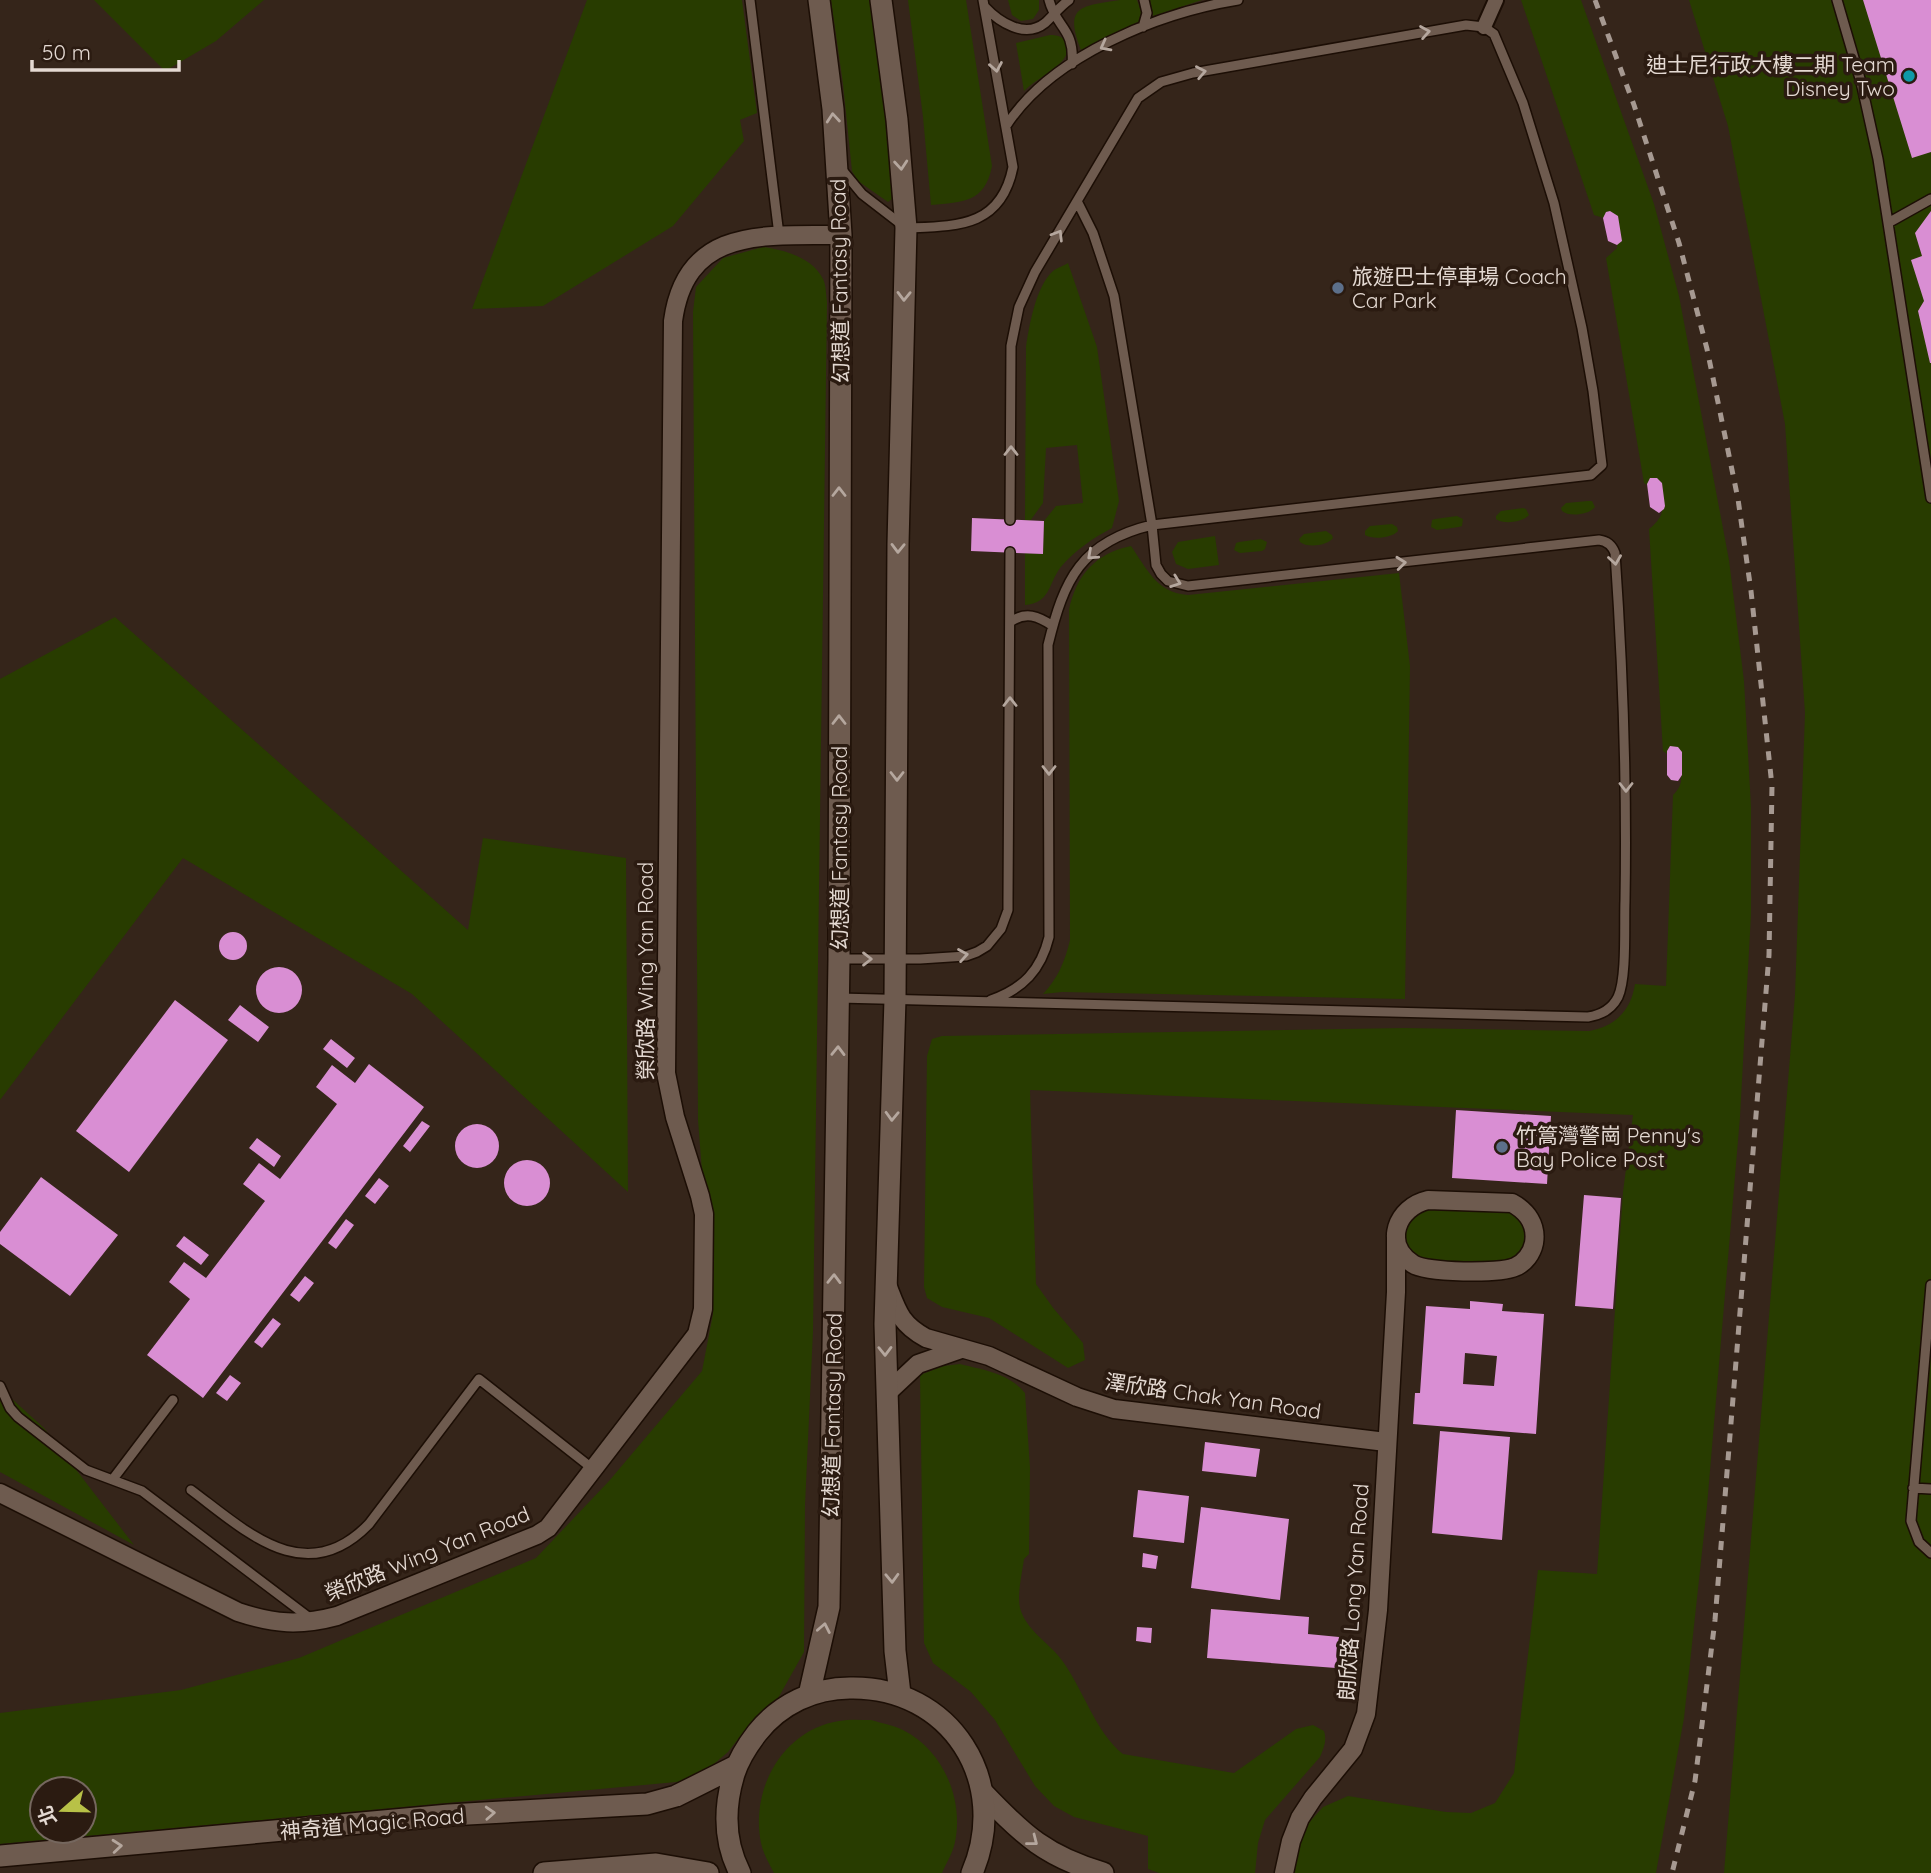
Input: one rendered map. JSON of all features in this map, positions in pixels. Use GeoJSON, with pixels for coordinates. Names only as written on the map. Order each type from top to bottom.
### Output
{"type":"FeatureCollection","features":[{"type":"Feature","properties":{"kind":"main road","name":"幻想道 Fantasy Road"},"geometry":{"type":"LineString","coordinates":[[809,1695],[829,1607],[839,960],[841,234],[837,161],[819,0]]}},
{"type":"Feature","properties":{"kind":"main road"},"geometry":{"type":"LineString","coordinates":[[881,0],[897,120],[906,228],[898,544],[895,999],[886,1283],[886,1394],[895,1651],[900,1694]]}},
{"type":"Feature","properties":{"kind":"main road"},"geometry":{"type":"LineString","coordinates":[[740,1873],[728,1839],[726,1808],[736,1766],[746,1747],[767,1721],[787,1706],[809,1695],[833,1688],[874,1687],[900,1694],[938,1716],[959,1738],[975,1765],[984,1794],[985,1824],[980,1854],[972,1873]]}},
{"type":"Feature","properties":{"kind":"main road","name":"神奇道 Magic Road"},"geometry":{"type":"LineString","coordinates":[[0,1856],[449,1815],[647,1804],[676,1796],[736,1766]]}},
{"type":"Feature","properties":{"kind":"main road"},"geometry":{"type":"LineString","coordinates":[[984,1794],[1011,1822],[1049,1853],[1103,1873]]}},
{"type":"Feature","properties":{"kind":"main road"},"geometry":{"type":"LineString","coordinates":[[544,1873],[656,1864],[708,1873]]}},
{"type":"Feature","properties":{"kind":"street"},"geometry":{"type":"LineString","coordinates":[[1484,27],[1496,1]]}},
{"type":"Feature","properties":{"kind":"street","name":"榮欣路 Wing Yan Road"},"geometry":{"type":"LineString","coordinates":[[0,1493],[238,1612],[277,1622],[315,1622],[337,1616],[537,1535],[556,1520],[697,1334],[703,1309],[704,1214],[675,1117],[666,1073],[674,311],[686,274],[703,257],[724,245],[748,237],[841,234]]}},
{"type":"Feature","properties":{"kind":"street"},"geometry":{"type":"LineString","coordinates":[[1428,1200],[1503,1201],[1520,1208],[1530,1219],[1534,1239],[1532,1250],[1519,1265],[1503,1271],[1433,1269],[1418,1267],[1400,1251],[1396,1233],[1398,1224],[1409,1207],[1428,1200]]}},
{"type":"Feature","properties":{"kind":"street","name":"朗欣路 Long Yan Road"},"geometry":{"type":"LineString","coordinates":[[1284,1873],[1291,1840],[1300,1818],[1353,1749],[1366,1714],[1378,1610],[1396,1292],[1396,1233]]}},
{"type":"Feature","properties":{"kind":"street"},"geometry":{"type":"LineString","coordinates":[[1396,1292],[1400,1284],[1413,1274],[1433,1269]]}},
{"type":"Feature","properties":{"kind":"street","name":"澤欣路 Chak Yan Road"},"geometry":{"type":"LineString","coordinates":[[886,1283],[906,1326],[926,1338],[989,1356],[1077,1397],[1114,1409],[1386,1442]]}},
{"type":"Feature","properties":{"kind":"street"},"geometry":{"type":"LineString","coordinates":[[886,1394],[918,1364],[961,1349]]}},
{"type":"Feature","properties":{"kind":"lane"},"geometry":{"type":"LineString","coordinates":[[750,0],[779,235]]}},
{"type":"Feature","properties":{"kind":"lane"},"geometry":{"type":"LineString","coordinates":[[1049,0],[1052,14],[1061,22],[1071,42],[1072,64]]}},
{"type":"Feature","properties":{"kind":"lane"},"geometry":{"type":"LineString","coordinates":[[983,3],[1006,25],[1023,29],[1046,22],[1069,0]]}},
{"type":"Feature","properties":{"kind":"lane"},"geometry":{"type":"LineString","coordinates":[[1143,27],[1147,13],[1144,0]]}},
{"type":"Feature","properties":{"kind":"lane"},"geometry":{"type":"LineString","coordinates":[[1006,127],[1031,94],[1072,64],[1110,43],[1143,27],[1197,9],[1238,0]]}},
{"type":"Feature","properties":{"kind":"lane"},"geometry":{"type":"LineString","coordinates":[[1838,0],[1861,82],[1878,159],[1931,498]]}},
{"type":"Feature","properties":{"kind":"lane"},"geometry":{"type":"LineString","coordinates":[[837,161],[854,187],[906,228],[961,226],[992,209],[1006,190],[1013,167],[983,3]]}},
{"type":"Feature","properties":{"kind":"lane"},"geometry":{"type":"LineString","coordinates":[[991,1000],[1008,995],[1024,985],[1045,955],[1049,937],[1048,645],[1066,585],[1078,567],[1094,552],[1111,539],[1130,530],[1152,525],[1591,475],[1599,469],[1603,460],[1591,379],[1554,203],[1523,103],[1497,40],[1484,27],[1466,25],[1204,71],[1161,82],[1145,92],[1132,107],[1026,289],[1014,326],[1011,346],[1010,520]]}},
{"type":"Feature","properties":{"kind":"lane"},"geometry":{"type":"LineString","coordinates":[[1888,223],[1931,199]]}},
{"type":"Feature","properties":{"kind":"lane"},"geometry":{"type":"LineString","coordinates":[[838,998],[1588,1017],[1603,1013],[1618,998],[1625,916],[1626,770],[1613,548],[1599,540],[1188,586],[1168,581],[1156,565],[1152,525],[1114,296],[1093,233],[1078,203]]}},
{"type":"Feature","properties":{"kind":"lane"},"geometry":{"type":"LineString","coordinates":[[839,960],[966,956],[977,952],[995,938],[1006,920],[1010,552]]}},
{"type":"Feature","properties":{"kind":"lane"},"geometry":{"type":"LineString","coordinates":[[1010,622],[1031,615],[1053,626]]}},
{"type":"Feature","properties":{"kind":"lane"},"geometry":{"type":"LineString","coordinates":[[1931,1286],[1911,1521],[1919,1542],[1931,1553]]}},
{"type":"Feature","properties":{"kind":"lane"},"geometry":{"type":"LineString","coordinates":[[191,1490],[248,1533],[272,1547],[296,1554],[320,1553],[332,1549],[352,1539],[369,1524],[479,1379],[594,1469]]}},
{"type":"Feature","properties":{"kind":"lane","name":"榮欣路 Wing Yan Road"},"geometry":{"type":"LineString","coordinates":[[0,1386],[10,1408],[18,1417],[86,1470],[142,1491],[315,1622]]}},
{"type":"Feature","properties":{"kind":"lane"},"geometry":{"type":"LineString","coordinates":[[113,1479],[173,1400]]}},
{"type":"Feature","properties":{"kind":"lane"},"geometry":{"type":"LineString","coordinates":[[1913,1488],[1931,1489]]}},
{"type":"Feature","properties":{"kind":"green space"},"geometry":{"type":"Polygon","coordinates":[[[94,0],[264,0],[216,41],[165,71],[94,0]]]}},
{"type":"Feature","properties":{"kind":"green space"},"geometry":{"type":"Polygon","coordinates":[[[587,0],[742,0],[757,113],[740,120],[744,141],[673,226],[543,306],[472,309],[587,0]]]}},
{"type":"Feature","properties":{"kind":"green space"},"geometry":{"type":"Polygon","coordinates":[[[831,0],[870,0],[886,121],[892,199],[888,202],[858,181],[852,171],[831,0]]]}},
{"type":"Feature","properties":{"kind":"green space"},"geometry":{"type":"Polygon","coordinates":[[[908,0],[966,0],[992,166],[984,187],[978,194],[963,201],[931,205],[908,0]]]}},
{"type":"Feature","properties":{"kind":"green space"},"geometry":{"type":"Polygon","coordinates":[[[1008,0],[1039,0],[1039,10],[1033,19],[1021,21],[1012,15],[1008,0]]]}},
{"type":"Feature","properties":{"kind":"green space"},"geometry":{"type":"Polygon","coordinates":[[[1120,0],[1137,0],[1141,11],[1140,21],[1081,50],[1074,24],[1075,16],[1086,7],[1120,0]]]}},
{"type":"Feature","properties":{"kind":"green space"},"geometry":{"type":"Polygon","coordinates":[[[1150,0],[1202,0],[1153,16],[1150,0]]]}},
{"type":"Feature","properties":{"kind":"green space"},"geometry":{"type":"Polygon","coordinates":[[[1521,0],[1581,0],[1654,204],[1679,296],[1729,560],[1744,681],[1751,807],[1751,914],[1740,1117],[1707,1506],[1684,1718],[1656,1873],[1287,1873],[1297,1836],[1323,1807],[1348,1796],[1446,1812],[1471,1813],[1495,1803],[1514,1773],[1538,1570],[1597,1574],[1623,1192],[1633,1115],[1030,1090],[1036,1284],[1083,1343],[1085,1360],[1068,1368],[989,1318],[942,1307],[927,1298],[924,1287],[927,1056],[932,1039],[942,1036],[1404,1028],[1589,1031],[1607,1025],[1621,1015],[1630,1002],[1635,984],[1666,986],[1673,795],[1681,783],[1681,777],[1677,765],[1663,751],[1649,529],[1660,517],[1662,504],[1657,493],[1644,483],[1606,258],[1617,248],[1617,232],[1610,220],[1594,215],[1521,0]]]}},
{"type":"Feature","properties":{"kind":"green space"},"geometry":{"type":"Polygon","coordinates":[[[1689,0],[1931,0],[1931,1873],[1724,1873],[1795,995],[1805,713],[1785,424],[1728,126],[1689,0]]]}},
{"type":"Feature","properties":{"kind":"green space"},"geometry":{"type":"Polygon","coordinates":[[[1050,35],[1065,40],[1067,52],[1059,64],[1024,91],[1016,43],[1050,35]]]}},
{"type":"Feature","properties":{"kind":"green space"},"geometry":{"type":"Polygon","coordinates":[[[763,247],[797,256],[812,265],[823,279],[827,302],[813,1331],[805,1505],[804,1652],[772,1709],[745,1730],[728,1752],[708,1769],[687,1781],[98,1835],[98,1775],[28,1775],[28,1841],[0,1844],[0,1713],[181,1690],[299,1658],[536,1558],[609,1481],[702,1371],[713,1314],[698,1120],[693,312],[696,287],[723,258],[763,247]]]}},
{"type":"Feature","properties":{"kind":"green space"},"geometry":{"type":"Polygon","coordinates":[[[1068,263],[1097,347],[1119,501],[1112,528],[1084,545],[1065,562],[1044,597],[1033,604],[1025,605],[1025,553],[1043,554],[1044,521],[1056,506],[1083,503],[1077,445],[1046,448],[1043,503],[1030,521],[1025,520],[1027,338],[1042,286],[1053,271],[1068,263]]]}},
{"type":"Feature","properties":{"kind":"green space"},"geometry":{"type":"Polygon","coordinates":[[[1592,501],[1595,507],[1584,513],[1569,514],[1561,508],[1566,503],[1592,501]]]}},
{"type":"Feature","properties":{"kind":"green space"},"geometry":{"type":"Polygon","coordinates":[[[1523,508],[1529,515],[1522,519],[1508,522],[1496,519],[1501,511],[1523,508]]]}},
{"type":"Feature","properties":{"kind":"green space"},"geometry":{"type":"Polygon","coordinates":[[[1457,516],[1463,519],[1462,526],[1437,530],[1431,527],[1432,520],[1457,516]]]}},
{"type":"Feature","properties":{"kind":"green space"},"geometry":{"type":"Polygon","coordinates":[[[1392,524],[1398,531],[1387,537],[1365,535],[1370,526],[1392,524]]]}},
{"type":"Feature","properties":{"kind":"green space"},"geometry":{"type":"Polygon","coordinates":[[[1326,531],[1333,538],[1326,543],[1312,545],[1300,542],[1299,539],[1304,534],[1326,531]]]}},
{"type":"Feature","properties":{"kind":"green space"},"geometry":{"type":"Polygon","coordinates":[[[1215,536],[1219,565],[1188,569],[1176,564],[1172,552],[1178,542],[1215,536]]]}},
{"type":"Feature","properties":{"kind":"green space"},"geometry":{"type":"Polygon","coordinates":[[[1261,539],[1267,542],[1262,551],[1240,553],[1234,550],[1236,543],[1261,539]]]}},
{"type":"Feature","properties":{"kind":"green space"},"geometry":{"type":"Polygon","coordinates":[[[1131,546],[1161,585],[1168,590],[1188,595],[1399,573],[1410,666],[1405,999],[1062,992],[1043,994],[1060,969],[1070,940],[1069,610],[1082,576],[1098,560],[1131,546]]]}},
{"type":"Feature","properties":{"kind":"green space"},"geometry":{"type":"Polygon","coordinates":[[[115,617],[468,930],[483,838],[626,858],[628,1192],[412,994],[183,858],[0,1100],[0,679],[115,617]]]}},
{"type":"Feature","properties":{"kind":"green space"},"geometry":{"type":"Polygon","coordinates":[[[1503,1208],[1526,1221],[1529,1247],[1510,1264],[1432,1264],[1413,1257],[1406,1247],[1404,1226],[1422,1209],[1503,1208]]]}},
{"type":"Feature","properties":{"kind":"green space"},"geometry":{"type":"Polygon","coordinates":[[[960,1364],[1003,1377],[1019,1386],[1025,1393],[1030,1468],[1029,1554],[1024,1559],[1019,1590],[1020,1608],[1027,1623],[1061,1659],[1113,1745],[1123,1754],[1234,1773],[1296,1729],[1313,1725],[1324,1731],[1325,1741],[1320,1757],[1265,1820],[1258,1843],[1255,1873],[1159,1873],[1148,1869],[1148,1836],[1074,1817],[1054,1806],[1035,1786],[995,1720],[971,1692],[933,1663],[924,1643],[920,1375],[943,1366],[960,1364]]]}},
{"type":"Feature","properties":{"kind":"green space"},"geometry":{"type":"Polygon","coordinates":[[[0,1388],[44,1428],[134,1545],[0,1472],[0,1388]]]}},
{"type":"Feature","properties":{"kind":"green space"},"geometry":{"type":"Polygon","coordinates":[[[843,1720],[871,1720],[899,1728],[917,1739],[929,1750],[947,1777],[953,1793],[957,1826],[954,1846],[942,1873],[774,1873],[762,1847],[759,1823],[766,1783],[774,1765],[801,1736],[819,1727],[843,1720]]]}},
{"type":"Feature","properties":{"kind":"building","name":"迪士尼行政大樓二期 Team Disney Two"},"geometry":{"type":"Polygon","coordinates":[[[1863,0],[1931,0],[1931,152],[1912,158],[1863,0]]]}},
{"type":"Feature","properties":{"kind":"building"},"geometry":{"type":"Polygon","coordinates":[[[1610,211],[1618,216],[1622,241],[1617,245],[1608,241],[1603,218],[1606,212],[1610,211]]]}},
{"type":"Feature","properties":{"kind":"building"},"geometry":{"type":"Polygon","coordinates":[[[1931,211],[1930,363],[1918,311],[1924,301],[1911,260],[1922,256],[1915,233],[1931,211]]]}},
{"type":"Feature","properties":{"kind":"building"},"geometry":{"type":"Polygon","coordinates":[[[1650,478],[1657,478],[1662,483],[1665,506],[1659,513],[1650,507],[1647,484],[1650,478]]]}},
{"type":"Feature","properties":{"kind":"building"},"geometry":{"type":"Polygon","coordinates":[[[972,518],[1044,521],[1043,554],[971,551],[972,518]]]}},
{"type":"Feature","properties":{"kind":"building"},"geometry":{"type":"Polygon","coordinates":[[[1670,746],[1678,747],[1682,752],[1682,775],[1678,781],[1671,780],[1667,775],[1667,751],[1670,746]]]}},
{"type":"Feature","properties":{"kind":"building"},"geometry":{"type":"Polygon","coordinates":[[[233,932],[243,936],[247,946],[243,956],[233,960],[223,956],[219,946],[223,936],[233,932]]]}},
{"type":"Feature","properties":{"kind":"building"},"geometry":{"type":"Polygon","coordinates":[[[279,967],[295,974],[302,990],[295,1006],[279,1013],[263,1006],[256,990],[263,974],[279,967]]]}},
{"type":"Feature","properties":{"kind":"building"},"geometry":{"type":"Polygon","coordinates":[[[175,1000],[228,1040],[129,1172],[76,1131],[175,1000]]]}},
{"type":"Feature","properties":{"kind":"building"},"geometry":{"type":"Polygon","coordinates":[[[240,1005],[269,1027],[258,1042],[228,1020],[240,1005]]]}},
{"type":"Feature","properties":{"kind":"building"},"geometry":{"type":"Polygon","coordinates":[[[331,1039],[355,1058],[347,1068],[323,1049],[331,1039]]]}},
{"type":"Feature","properties":{"kind":"building"},"geometry":{"type":"Polygon","coordinates":[[[369,1064],[424,1107],[203,1398],[147,1355],[190,1299],[169,1282],[184,1262],[206,1278],[265,1201],[243,1184],[259,1163],[280,1179],[337,1104],[316,1087],[332,1065],[355,1083],[369,1064]]]}},
{"type":"Feature","properties":{"kind":"building","name":"竹篙灣警崗 Penny's Bay Police Post"},"geometry":{"type":"Polygon","coordinates":[[[1456,1110],[1551,1116],[1547,1184],[1452,1178],[1456,1110]]]}},
{"type":"Feature","properties":{"kind":"building"},"geometry":{"type":"Polygon","coordinates":[[[422,1121],[430,1126],[410,1152],[403,1146],[422,1121]]]}},
{"type":"Feature","properties":{"kind":"building"},"geometry":{"type":"Polygon","coordinates":[[[477,1124],[486,1125],[493,1130],[498,1137],[498,1155],[493,1162],[486,1167],[477,1168],[468,1167],[461,1162],[456,1155],[455,1146],[456,1137],[461,1130],[468,1125],[477,1124]]]}},
{"type":"Feature","properties":{"kind":"building"},"geometry":{"type":"Polygon","coordinates":[[[257,1138],[281,1156],[274,1167],[249,1148],[257,1138]]]}},
{"type":"Feature","properties":{"kind":"building"},"geometry":{"type":"Polygon","coordinates":[[[527,1160],[543,1167],[550,1183],[543,1199],[527,1206],[511,1199],[504,1183],[511,1167],[527,1160]]]}},
{"type":"Feature","properties":{"kind":"building"},"geometry":{"type":"Polygon","coordinates":[[[41,1177],[118,1235],[70,1296],[0,1244],[0,1232],[41,1177]]]}},
{"type":"Feature","properties":{"kind":"building"},"geometry":{"type":"Polygon","coordinates":[[[379,1178],[389,1186],[375,1204],[365,1196],[379,1178]]]}},
{"type":"Feature","properties":{"kind":"building"},"geometry":{"type":"Polygon","coordinates":[[[1584,1195],[1621,1198],[1613,1309],[1575,1306],[1584,1195]]]}},
{"type":"Feature","properties":{"kind":"building"},"geometry":{"type":"Polygon","coordinates":[[[346,1219],[354,1225],[336,1249],[328,1243],[346,1219]]]}},
{"type":"Feature","properties":{"kind":"building"},"geometry":{"type":"Polygon","coordinates":[[[184,1236],[209,1255],[201,1265],[176,1246],[184,1236]]]}},
{"type":"Feature","properties":{"kind":"building"},"geometry":{"type":"Polygon","coordinates":[[[305,1276],[314,1283],[299,1302],[290,1295],[305,1276]]]}},
{"type":"Feature","properties":{"kind":"building"},"geometry":{"type":"Polygon","coordinates":[[[1470,1301],[1503,1304],[1502,1311],[1544,1314],[1536,1434],[1413,1424],[1415,1393],[1420,1393],[1426,1306],[1470,1309],[1470,1301]],[[1465,1353],[1463,1384],[1494,1386],[1497,1356],[1465,1353]]]}},
{"type":"Feature","properties":{"kind":"building"},"geometry":{"type":"Polygon","coordinates":[[[273,1318],[281,1324],[262,1348],[254,1342],[273,1318]]]}},
{"type":"Feature","properties":{"kind":"building"},"geometry":{"type":"Polygon","coordinates":[[[230,1375],[241,1383],[227,1401],[216,1393],[230,1375]]]}},
{"type":"Feature","properties":{"kind":"building"},"geometry":{"type":"Polygon","coordinates":[[[1440,1431],[1510,1437],[1502,1540],[1432,1533],[1440,1431]]]}},
{"type":"Feature","properties":{"kind":"building"},"geometry":{"type":"Polygon","coordinates":[[[1205,1442],[1260,1449],[1256,1477],[1202,1471],[1205,1442]]]}},
{"type":"Feature","properties":{"kind":"building"},"geometry":{"type":"Polygon","coordinates":[[[1138,1490],[1189,1496],[1184,1543],[1133,1537],[1138,1490]]]}},
{"type":"Feature","properties":{"kind":"building"},"geometry":{"type":"Polygon","coordinates":[[[1201,1507],[1289,1519],[1280,1600],[1191,1588],[1201,1507]]]}},
{"type":"Feature","properties":{"kind":"building"},"geometry":{"type":"Polygon","coordinates":[[[1143,1553],[1158,1556],[1156,1569],[1142,1567],[1143,1553]]]}},
{"type":"Feature","properties":{"kind":"building"},"geometry":{"type":"Polygon","coordinates":[[[1211,1609],[1309,1617],[1308,1634],[1339,1637],[1336,1668],[1207,1658],[1211,1609]]]}},
{"type":"Feature","properties":{"kind":"building"},"geometry":{"type":"Polygon","coordinates":[[[1137,1627],[1152,1628],[1151,1643],[1136,1641],[1137,1627]]]}},
{"type":"Feature","properties":{"kind":"railway"},"geometry":{"type":"LineString","coordinates":[[1595,0],[1634,105],[1679,243],[1707,349],[1738,499],[1772,786],[1769,955],[1715,1620],[1695,1781],[1672,1873]]}},
{"type":"Feature","properties":{"kind":"place","name":"迪士尼行政大樓二期 Team Disney Two"},"geometry":{"type":"Point","coordinates":[1909,76]}},
{"type":"Feature","properties":{"kind":"place","name":"旅遊巴士停車場 Coach Car Park"},"geometry":{"type":"Point","coordinates":[1338,288]}},
{"type":"Feature","properties":{"kind":"place","name":"竹篙灣警崗 Penny's Bay Police Post"},"geometry":{"type":"Point","coordinates":[1502,1147]}}]}
